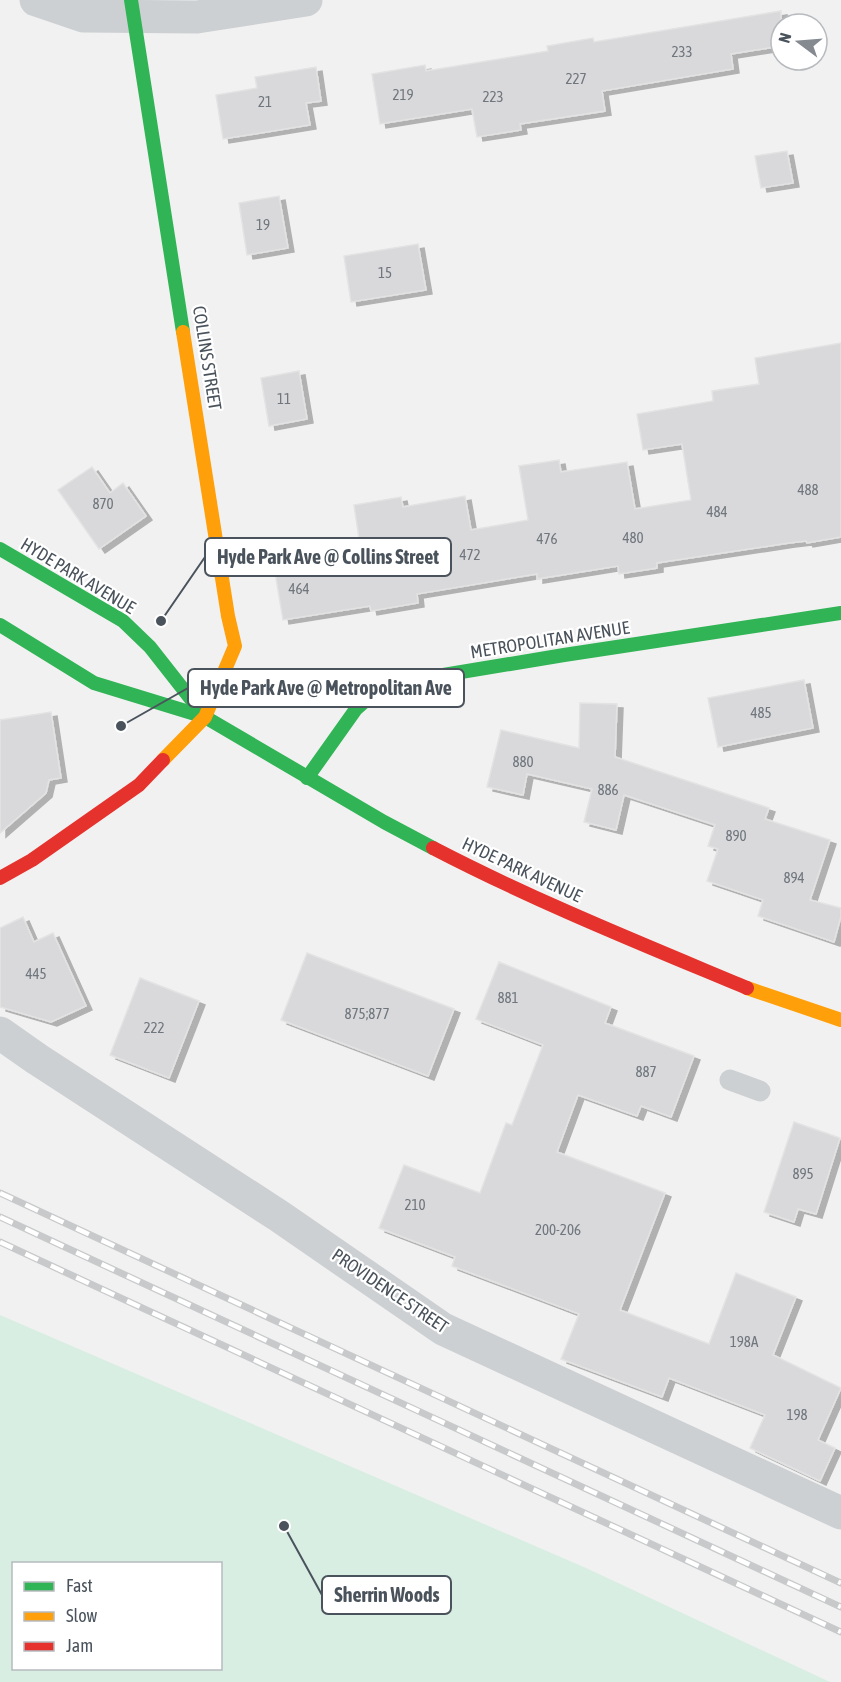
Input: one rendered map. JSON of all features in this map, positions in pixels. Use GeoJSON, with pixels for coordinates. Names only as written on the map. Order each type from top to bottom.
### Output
{"type":"FeatureCollection","features":[{"type":"Feature","properties":{"kind":"street"},"geometry":{"type":"LineString","coordinates":[[36,0],[83,16],[132,8],[197,17],[306,0]]}},
{"type":"Feature","properties":{"kind":"street","name":"COLLINS STREET"},"geometry":{"type":"LineString","coordinates":[[132,8],[228,616],[235,646],[205,717]]}},
{"type":"Feature","properties":{"kind":"street","name":"HYDE PARK AVENUE"},"geometry":{"type":"LineString","coordinates":[[0,549],[123,621],[150,647],[205,717]]}},
{"type":"Feature","properties":{"kind":"street","name":"METROPOLITAN AVENUE"},"geometry":{"type":"LineString","coordinates":[[307,778],[356,709],[383,685],[841,613]]}},
{"type":"Feature","properties":{"kind":"street","name":"HYDE PARK AVENUE"},"geometry":{"type":"LineString","coordinates":[[0,625],[94,683],[205,717],[384,822],[464,864],[602,927],[758,993],[841,1020]]}},
{"type":"Feature","properties":{"kind":"street"},"geometry":{"type":"LineString","coordinates":[[0,878],[32,860],[139,785],[205,717]]}},
{"type":"Feature","properties":{"kind":"street","name":"PROVIDENCE STREET"},"geometry":{"type":"LineString","coordinates":[[0,1033],[279,1216],[443,1329],[841,1513]]}},
{"type":"Feature","properties":{"kind":"lane"},"geometry":{"type":"LineString","coordinates":[[730,1080],[760,1091]]}},
{"type":"Feature","properties":{"kind":"green space"},"geometry":{"type":"Polygon","coordinates":[[[0,1315],[586,1568],[830,1682],[0,1682],[0,1315]]]}},
{"type":"Feature","properties":{"kind":"building"},"geometry":{"type":"Polygon","coordinates":[[[769,13],[769,48],[731,54],[733,69],[602,91],[605,111],[520,124],[521,130],[477,137],[472,109],[380,124],[372,74],[425,65],[426,71],[548,51],[547,46],[593,38],[594,42],[769,13]]]}},
{"type":"Feature","properties":{"kind":"building"},"geometry":{"type":"Polygon","coordinates":[[[316,67],[321,101],[306,103],[310,125],[223,139],[216,95],[257,88],[255,77],[316,67]]]}},
{"type":"Feature","properties":{"kind":"building"},"geometry":{"type":"Polygon","coordinates":[[[787,151],[793,183],[761,188],[755,156],[787,151]]]}},
{"type":"Feature","properties":{"kind":"building"},"geometry":{"type":"Polygon","coordinates":[[[279,196],[288,248],[247,255],[239,203],[279,196]]]}},
{"type":"Feature","properties":{"kind":"building"},"geometry":{"type":"Polygon","coordinates":[[[418,244],[426,290],[351,302],[344,256],[418,244]]]}},
{"type":"Feature","properties":{"kind":"building"},"geometry":{"type":"Polygon","coordinates":[[[841,343],[841,537],[657,563],[657,568],[619,574],[618,566],[537,579],[537,574],[417,594],[418,603],[371,611],[370,606],[283,620],[274,566],[361,552],[354,505],[401,497],[403,507],[465,496],[471,530],[528,520],[519,466],[559,460],[561,472],[627,462],[635,509],[691,500],[682,444],[643,450],[637,414],[713,401],[712,391],[759,384],[755,358],[841,343]]]}},
{"type":"Feature","properties":{"kind":"building"},"geometry":{"type":"Polygon","coordinates":[[[299,371],[307,419],[269,426],[261,378],[299,371]]]}},
{"type":"Feature","properties":{"kind":"building"},"geometry":{"type":"Polygon","coordinates":[[[92,467],[110,493],[123,483],[146,516],[99,549],[58,490],[92,467]]]}},
{"type":"Feature","properties":{"kind":"building"},"geometry":{"type":"Polygon","coordinates":[[[804,680],[813,728],[718,747],[708,698],[804,680]]]}},
{"type":"Feature","properties":{"kind":"building"},"geometry":{"type":"Polygon","coordinates":[[[580,703],[617,704],[615,757],[769,808],[765,819],[830,840],[810,900],[841,908],[834,942],[758,916],[763,900],[707,881],[718,849],[708,846],[715,825],[624,795],[616,830],[584,822],[592,789],[527,774],[523,795],[487,787],[501,730],[579,748],[580,703]]]}},
{"type":"Feature","properties":{"kind":"building"},"geometry":{"type":"Polygon","coordinates":[[[51,712],[61,778],[49,780],[46,793],[0,833],[0,720],[51,712]]]}},
{"type":"Feature","properties":{"kind":"building"},"geometry":{"type":"Polygon","coordinates":[[[23,917],[34,942],[53,933],[86,1006],[51,1022],[0,1007],[0,928],[23,917]]]}},
{"type":"Feature","properties":{"kind":"building"},"geometry":{"type":"Polygon","coordinates":[[[307,953],[454,1009],[428,1076],[281,1020],[307,953]]]}},
{"type":"Feature","properties":{"kind":"building"},"geometry":{"type":"Polygon","coordinates":[[[499,962],[611,1007],[605,1023],[694,1056],[671,1117],[641,1106],[637,1116],[578,1095],[557,1152],[665,1193],[620,1310],[709,1344],[736,1273],[796,1297],[773,1355],[841,1388],[818,1440],[835,1448],[820,1481],[750,1448],[765,1415],[669,1378],[662,1397],[561,1359],[579,1314],[452,1266],[455,1257],[379,1228],[404,1165],[480,1193],[506,1123],[512,1125],[543,1045],[476,1019],[499,962]]]}},
{"type":"Feature","properties":{"kind":"building"},"geometry":{"type":"Polygon","coordinates":[[[140,978],[199,1001],[169,1078],[110,1055],[140,978]]]}},
{"type":"Feature","properties":{"kind":"building"},"geometry":{"type":"Polygon","coordinates":[[[794,1122],[840,1138],[816,1214],[798,1209],[794,1222],[764,1212],[794,1122]]]}},
{"type":"Feature","properties":{"kind":"railway"},"geometry":{"type":"LineString","coordinates":[[0,1193],[841,1583]]}},
{"type":"Feature","properties":{"kind":"railway"},"geometry":{"type":"LineString","coordinates":[[0,1217],[841,1607]]}},
{"type":"Feature","properties":{"kind":"railway"},"geometry":{"type":"LineString","coordinates":[[0,1242],[841,1632]]}},
{"type":"Feature","properties":{"kind":"traffic: fast"},"geometry":{"type":"LineString","coordinates":[[131,0],[183,332]]}},
{"type":"Feature","properties":{"kind":"traffic: fast"},"geometry":{"type":"LineString","coordinates":[[0,549],[123,621],[150,647],[205,717]]}},
{"type":"Feature","properties":{"kind":"traffic: fast"},"geometry":{"type":"LineString","coordinates":[[307,778],[356,709],[383,685],[841,613]]}},
{"type":"Feature","properties":{"kind":"traffic: fast"},"geometry":{"type":"LineString","coordinates":[[0,625],[94,683],[205,717],[384,822],[433,848]]}},
{"type":"Feature","properties":{"kind":"traffic: slow"},"geometry":{"type":"LineString","coordinates":[[163,760],[205,717],[235,646],[228,616],[183,332]]}},
{"type":"Feature","properties":{"kind":"traffic: slow"},"geometry":{"type":"LineString","coordinates":[[747,988],[841,1020]]}},
{"type":"Feature","properties":{"kind":"traffic: jam"},"geometry":{"type":"LineString","coordinates":[[0,878],[32,860],[139,785],[163,760]]}},
{"type":"Feature","properties":{"kind":"traffic: jam"},"geometry":{"type":"LineString","coordinates":[[433,848],[549,904],[747,988]]}},
{"type":"Feature","properties":{"kind":"place","name":"Hyde Park Ave @ Collins Street"},"geometry":{"type":"Point","coordinates":[161,621]}},
{"type":"Feature","properties":{"kind":"place","name":"Hyde Park Ave @ Metropolitan Ave"},"geometry":{"type":"Point","coordinates":[121,726]}},
{"type":"Feature","properties":{"kind":"place","name":"Sherrin Woods"},"geometry":{"type":"Point","coordinates":[284,1526]}}]}
